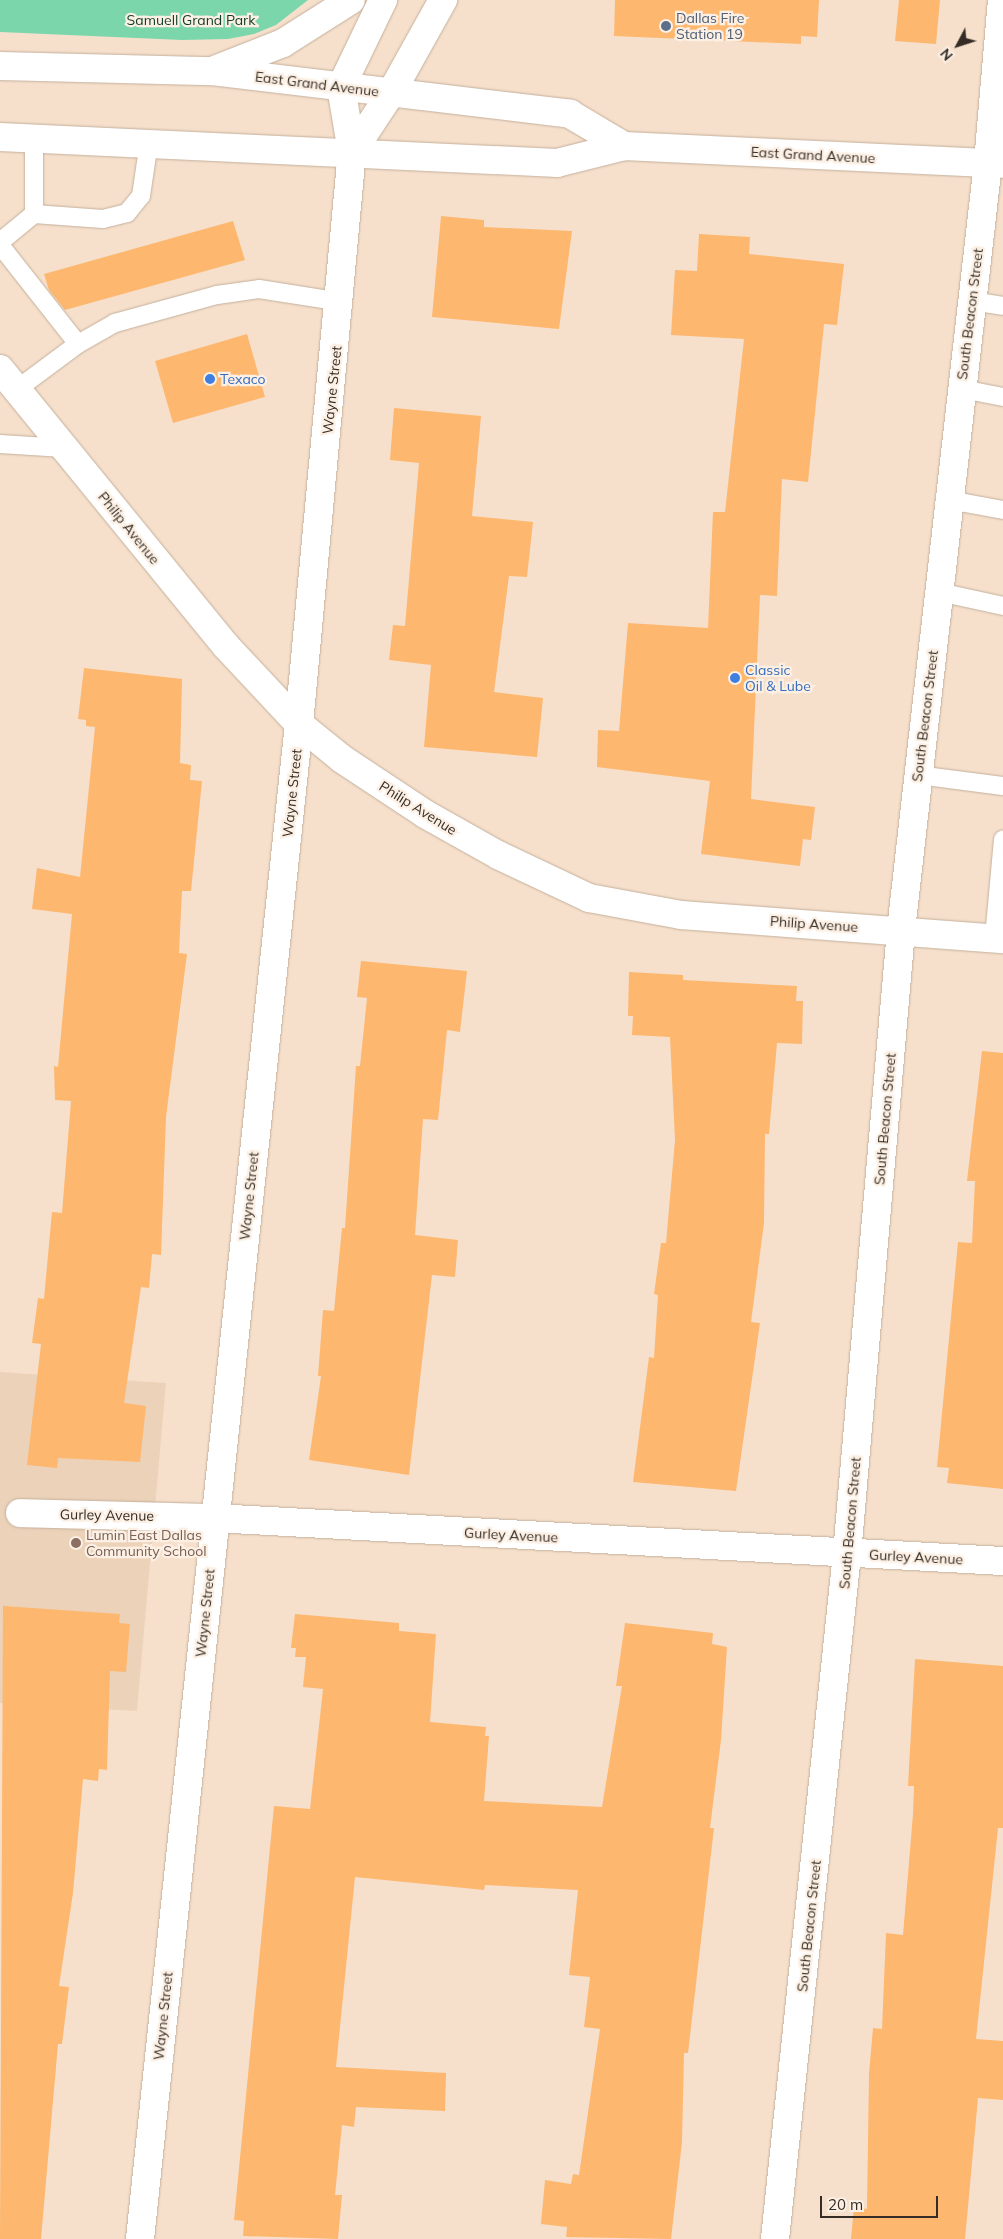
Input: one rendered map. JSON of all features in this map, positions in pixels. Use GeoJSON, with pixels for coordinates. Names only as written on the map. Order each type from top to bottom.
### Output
{"type":"FeatureCollection","features":[{"type":"Feature","properties":{"kind":"street"},"geometry":{"type":"LineString","coordinates":[[212,71],[283,43],[351,0]]}},
{"type":"Feature","properties":{"kind":"street"},"geometry":{"type":"LineString","coordinates":[[342,87],[383,0]]}},
{"type":"Feature","properties":{"kind":"street"},"geometry":{"type":"LineString","coordinates":[[352,152],[391,93],[443,0]]}},
{"type":"Feature","properties":{"kind":"street","name":"South Beacon Street"},"geometry":{"type":"LineString","coordinates":[[775,2239],[847,1554],[901,930],[972,302],[995,163],[1002,0]]}},
{"type":"Feature","properties":{"kind":"street","name":"East Grand Avenue"},"geometry":{"type":"LineString","coordinates":[[0,66],[212,71],[570,114],[624,146]]}},
{"type":"Feature","properties":{"kind":"street","name":"Wayne Street"},"geometry":{"type":"LineString","coordinates":[[140,2239],[214,1518],[299,724],[341,302],[352,152],[342,87]]}},
{"type":"Feature","properties":{"kind":"street","name":"East Grand Avenue"},"geometry":{"type":"LineString","coordinates":[[0,137],[149,142],[557,163],[624,146],[995,163]]}},
{"type":"Feature","properties":{"kind":"street","name":"Philip Avenue"},"geometry":{"type":"LineString","coordinates":[[8,380],[226,646],[299,724],[342,759],[425,814],[498,855],[589,898],[682,915],[998,938]]}},
{"type":"Feature","properties":{"kind":"street","name":"Gurley Avenue"},"geometry":{"type":"LineString","coordinates":[[20,1513],[214,1518],[1003,1561]]}},
{"type":"Feature","properties":{"kind":"lane"},"geometry":{"type":"LineString","coordinates":[[34,138],[34,214]]}},
{"type":"Feature","properties":{"kind":"lane"},"geometry":{"type":"LineString","coordinates":[[78,344],[0,244],[34,214],[103,219],[127,213],[141,196],[149,142]]}},
{"type":"Feature","properties":{"kind":"lane"},"geometry":{"type":"LineString","coordinates":[[8,380],[115,323],[217,295],[259,289],[341,302]]}},
{"type":"Feature","properties":{"kind":"lane"},"geometry":{"type":"LineString","coordinates":[[972,302],[1003,306]]}},
{"type":"Feature","properties":{"kind":"lane"},"geometry":{"type":"LineString","coordinates":[[962,388],[1003,397]]}},
{"type":"Feature","properties":{"kind":"lane"},"geometry":{"type":"LineString","coordinates":[[0,444],[64,448]]}},
{"type":"Feature","properties":{"kind":"lane"},"geometry":{"type":"LineString","coordinates":[[949,500],[1003,510]]}},
{"type":"Feature","properties":{"kind":"lane"},"geometry":{"type":"LineString","coordinates":[[939,592],[1003,606]]}},
{"type":"Feature","properties":{"kind":"lane"},"geometry":{"type":"LineString","coordinates":[[918,775],[1003,786]]}},
{"type":"Feature","properties":{"kind":"lane"},"geometry":{"type":"LineString","coordinates":[[998,938],[1003,839]]}},
{"type":"Feature","properties":{"kind":"shaded area","name":"Lumin East Dallas Community School"},"geometry":{"type":"Polygon","coordinates":[[[0,1372],[166,1383],[137,1711],[0,1703],[0,1372]]]}},
{"type":"Feature","properties":{"kind":"green space","name":"Samuell Grand Park"},"geometry":{"type":"Polygon","coordinates":[[[0,0],[308,0],[276,25],[254,34],[228,39],[182,40],[0,32],[0,0]]]}},
{"type":"Feature","properties":{"kind":"building","name":"Dallas Fire Station 19"},"geometry":{"type":"Polygon","coordinates":[[[615,0],[819,0],[817,37],[801,36],[801,44],[614,36],[615,0]]]}},
{"type":"Feature","properties":{"kind":"building"},"geometry":{"type":"Polygon","coordinates":[[[899,0],[940,0],[936,44],[895,41],[899,0]]]}},
{"type":"Feature","properties":{"kind":"building"},"geometry":{"type":"Polygon","coordinates":[[[441,216],[484,220],[484,227],[572,231],[559,329],[432,317],[441,216]]]}},
{"type":"Feature","properties":{"kind":"building"},"geometry":{"type":"Polygon","coordinates":[[[233,221],[245,260],[65,310],[49,290],[44,274],[233,221]]]}},
{"type":"Feature","properties":{"kind":"building"},"geometry":{"type":"Polygon","coordinates":[[[699,234],[750,237],[749,254],[844,264],[837,325],[824,324],[808,482],[782,479],[777,596],[760,595],[751,799],[815,807],[811,840],[803,839],[800,866],[701,854],[710,781],[597,767],[598,730],[619,731],[628,623],[708,628],[713,512],[725,512],[744,339],[671,335],[675,270],[697,271],[699,234]]]}},
{"type":"Feature","properties":{"kind":"building","name":"Texaco"},"geometry":{"type":"Polygon","coordinates":[[[247,334],[265,397],[173,423],[155,361],[247,334]]]}},
{"type":"Feature","properties":{"kind":"building"},"geometry":{"type":"Polygon","coordinates":[[[394,408],[481,416],[472,516],[533,522],[527,577],[509,576],[494,692],[543,698],[537,757],[424,747],[431,665],[389,660],[393,625],[405,626],[419,463],[390,460],[394,408]]]}},
{"type":"Feature","properties":{"kind":"building"},"geometry":{"type":"Polygon","coordinates":[[[84,668],[182,679],[180,763],[191,765],[190,780],[202,781],[191,891],[182,891],[179,953],[187,954],[166,1117],[161,1255],[152,1254],[149,1288],[141,1287],[124,1403],[146,1406],[140,1462],[58,1458],[57,1468],[27,1465],[41,1344],[32,1343],[38,1298],[44,1299],[52,1212],[62,1213],[71,1101],[55,1100],[54,1066],[58,1067],[72,914],[32,909],[37,868],[80,877],[95,727],[86,726],[86,720],[78,719],[84,668]]]}},
{"type":"Feature","properties":{"kind":"building"},"geometry":{"type":"Polygon","coordinates":[[[361,961],[467,971],[460,1032],[447,1030],[438,1120],[423,1119],[415,1235],[458,1240],[455,1277],[432,1275],[409,1475],[309,1460],[321,1376],[318,1376],[323,1310],[334,1311],[342,1228],[345,1228],[356,1066],[360,1066],[367,998],[357,997],[361,961]]]}},
{"type":"Feature","properties":{"kind":"building"},"geometry":{"type":"Polygon","coordinates":[[[629,972],[683,975],[683,980],[797,986],[796,1001],[803,1001],[802,1044],[777,1043],[769,1134],[765,1134],[764,1223],[751,1322],[760,1323],[736,1491],[633,1482],[649,1357],[654,1358],[658,1295],[654,1294],[661,1243],[666,1243],[675,1140],[670,1037],[632,1035],[633,1016],[628,1016],[629,972]]]}},
{"type":"Feature","properties":{"kind":"building"},"geometry":{"type":"Polygon","coordinates":[[[982,1051],[1003,1053],[1003,1489],[947,1483],[949,1468],[937,1467],[958,1242],[972,1243],[975,1181],[967,1181],[982,1051]]]}},
{"type":"Feature","properties":{"kind":"building"},"geometry":{"type":"Polygon","coordinates":[[[3,1606],[120,1614],[119,1623],[130,1624],[126,1672],[110,1671],[107,1770],[99,1769],[98,1781],[83,1779],[73,1893],[59,1986],[69,1987],[62,2044],[58,2044],[41,2239],[0,2239],[3,1606]]]}},
{"type":"Feature","properties":{"kind":"building"},"geometry":{"type":"Polygon","coordinates":[[[295,1614],[399,1623],[399,1631],[436,1634],[430,1722],[486,1727],[485,1736],[489,1736],[484,1801],[602,1807],[622,1686],[616,1686],[625,1623],[713,1633],[712,1644],[727,1647],[721,1740],[710,1828],[714,1828],[688,2053],[684,2053],[682,2142],[671,2239],[566,2237],[567,2227],[541,2224],[545,2180],[571,2184],[573,2174],[579,2175],[600,2029],[584,2027],[590,1977],[569,1975],[578,1890],[485,1885],[484,1890],[355,1877],[336,2067],[446,2073],[445,2111],[356,2107],[354,2127],[342,2125],[335,2195],[342,2195],[338,2239],[243,2236],[244,2221],[234,2220],[274,1806],[310,1809],[323,1689],[303,1687],[306,1657],[295,1657],[296,1648],[291,1648],[295,1614]]]}},
{"type":"Feature","properties":{"kind":"building"},"geometry":{"type":"Polygon","coordinates":[[[915,1659],[1003,1666],[1003,1828],[998,1828],[976,2039],[1003,2041],[1003,2100],[978,2098],[965,2239],[851,2239],[854,2207],[867,2209],[869,2074],[873,2028],[882,2029],[886,1933],[903,1935],[913,1814],[914,1786],[908,1786],[915,1659]]]}},
{"type":"Feature","properties":{"kind":"place","name":"Dallas Fire Station 19"},"geometry":{"type":"Point","coordinates":[666,26]}},
{"type":"Feature","properties":{"kind":"place","name":"Texaco"},"geometry":{"type":"Point","coordinates":[210,379]}},
{"type":"Feature","properties":{"kind":"place","name":"Classic Oil & Lube"},"geometry":{"type":"Point","coordinates":[735,678]}},
{"type":"Feature","properties":{"kind":"place","name":"Lumin East Dallas Community School"},"geometry":{"type":"Point","coordinates":[76,1543]}}]}
